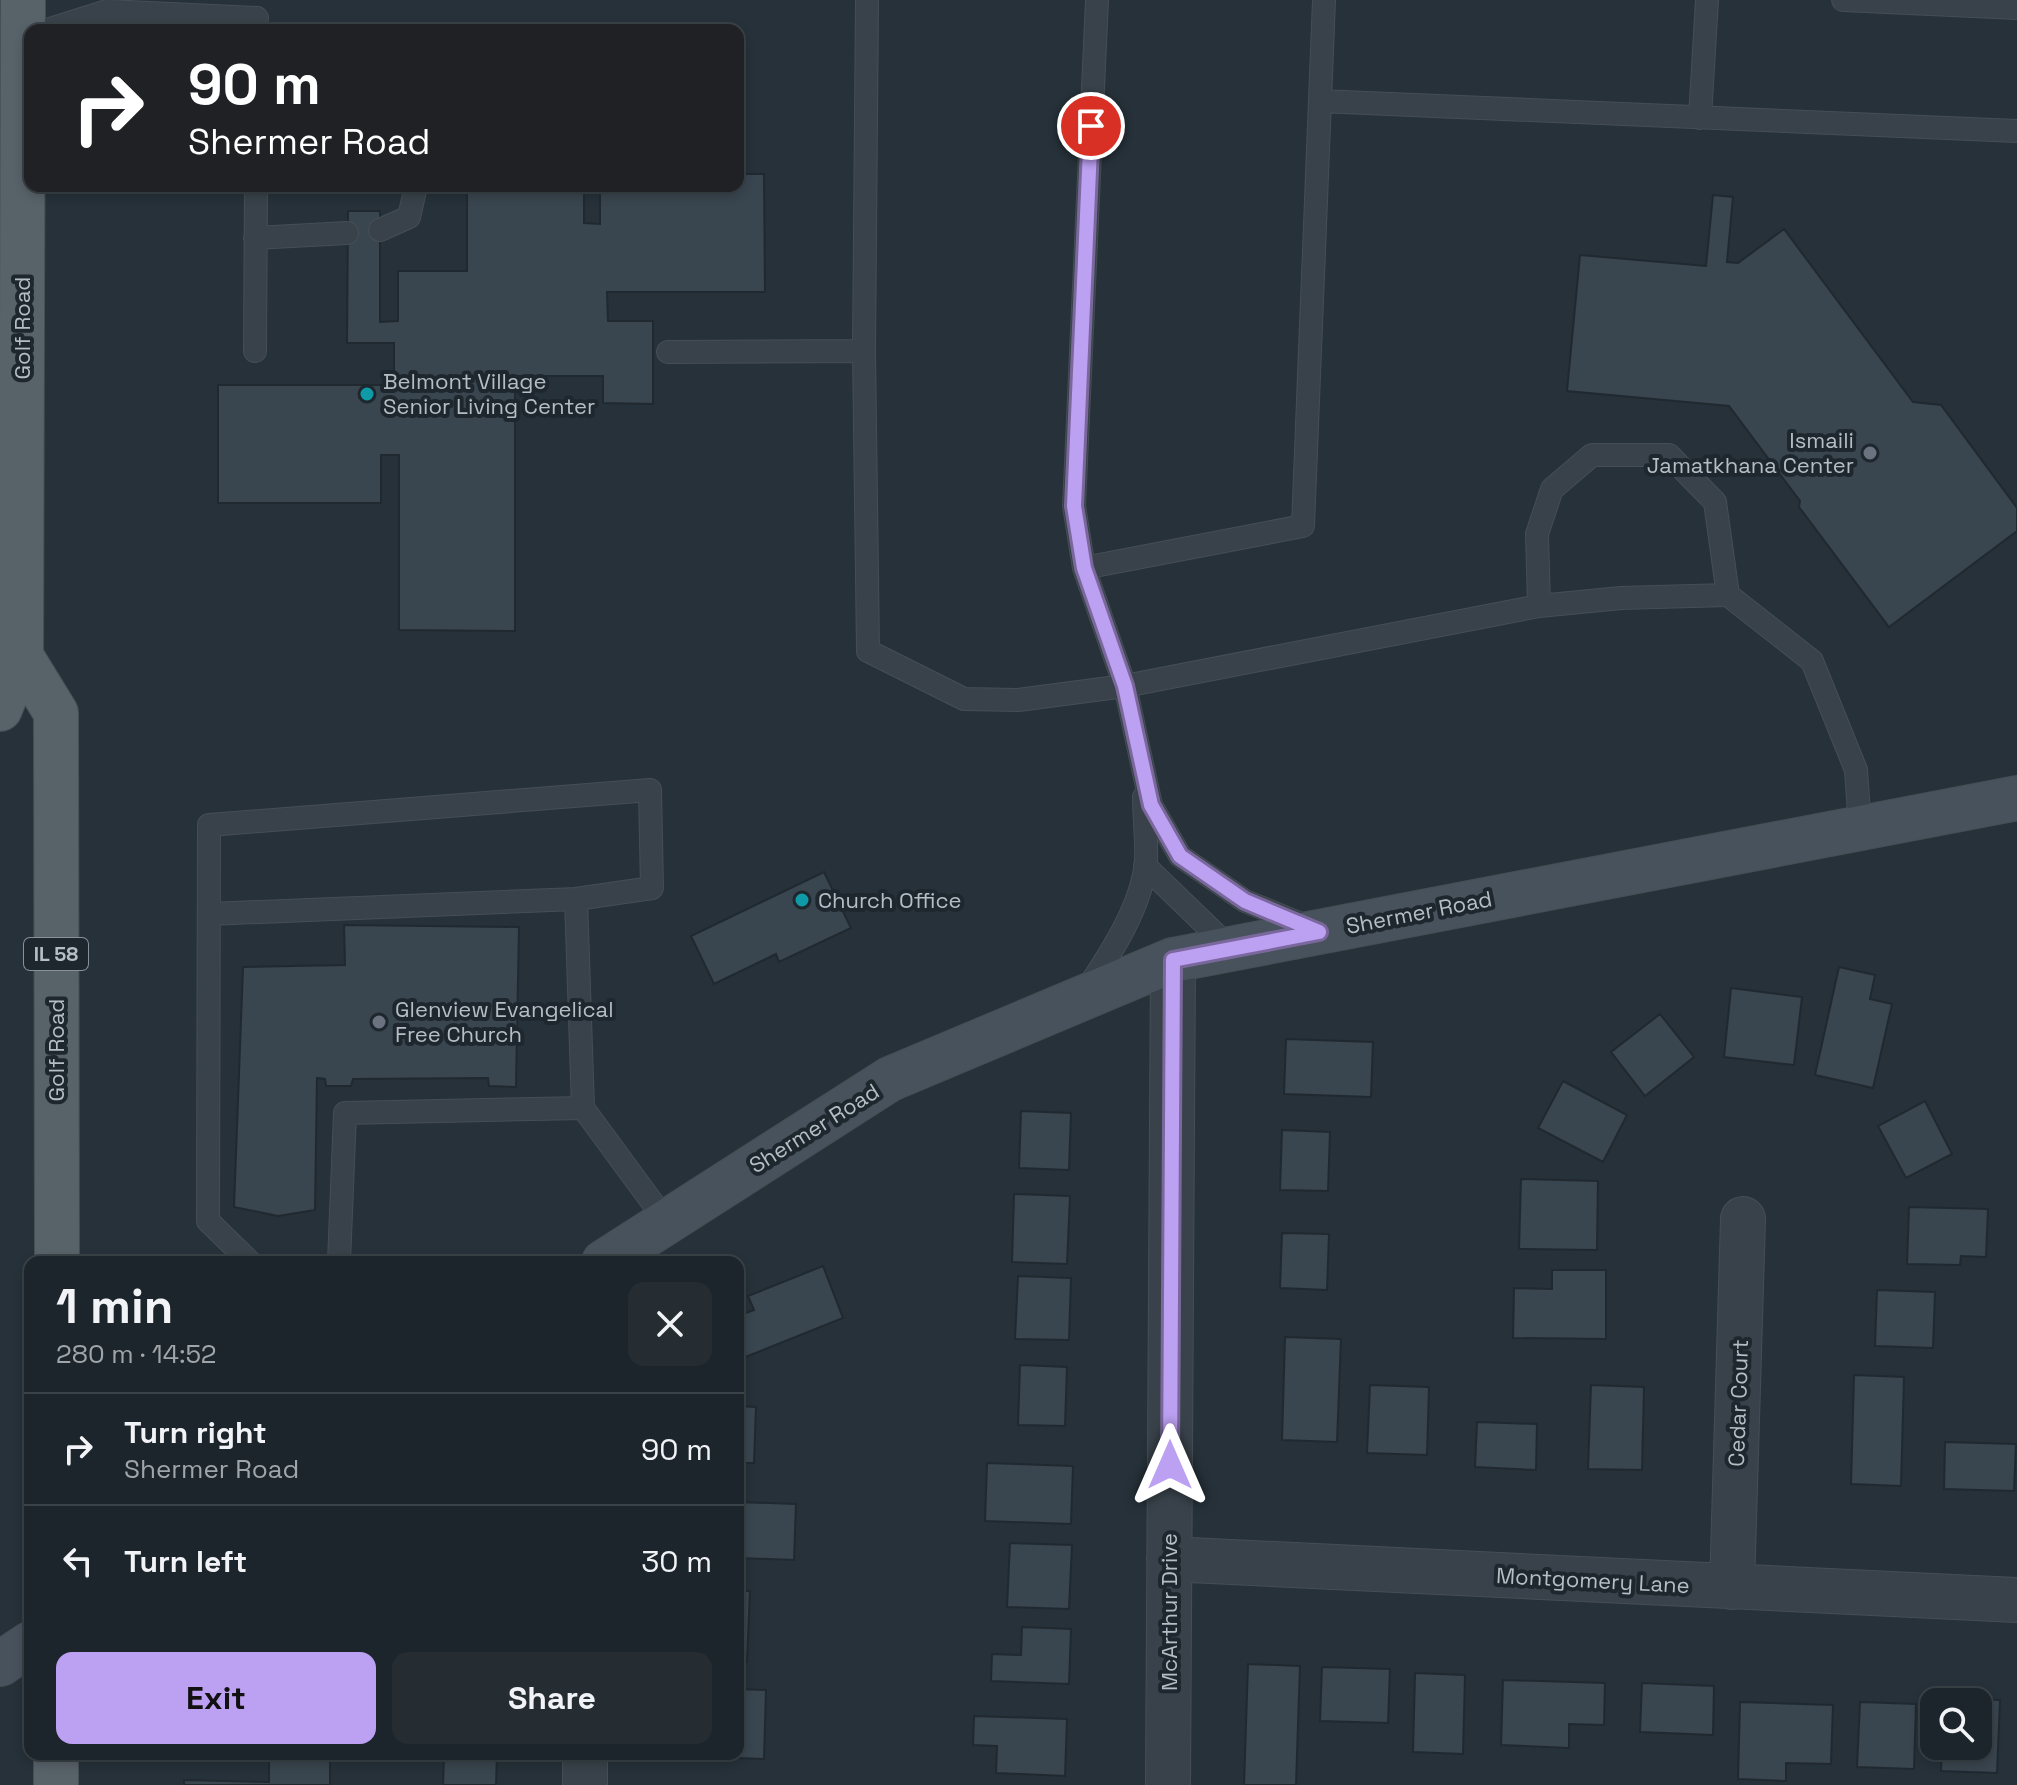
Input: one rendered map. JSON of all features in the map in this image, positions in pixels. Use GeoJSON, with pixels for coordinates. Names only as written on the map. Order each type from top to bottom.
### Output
{"type":"FeatureCollection","features":[{"type":"Feature","properties":{"kind":"main road","name":"Golf Road"},"geometry":{"type":"LineString","coordinates":[[0,709],[21,656],[25,192]]}},
{"type":"Feature","properties":{"kind":"main road","name":"Golf Road"},"geometry":{"type":"LineString","coordinates":[[21,656],[56,713],[57,1256]]}},
{"type":"Feature","properties":{"kind":"main road","name":"Shermer Road"},"geometry":{"type":"LineString","coordinates":[[613,1256],[890,1079],[1173,960],[2017,798]]}},
{"type":"Feature","properties":{"kind":"main road"},"geometry":{"type":"LineString","coordinates":[[0,1664],[24,1648]]}},
{"type":"Feature","properties":{"kind":"main road"},"geometry":{"type":"LineString","coordinates":[[56,1760],[56,1785]]}},
{"type":"Feature","properties":{"kind":"street","name":"McArthur Drive"},"geometry":{"type":"LineString","coordinates":[[1168,1785],[1173,960]]}},
{"type":"Feature","properties":{"kind":"street","name":"Cedar Court"},"geometry":{"type":"LineString","coordinates":[[1732,1587],[1743,1219]]}},
{"type":"Feature","properties":{"kind":"street","name":"Montgomery Lane"},"geometry":{"type":"LineString","coordinates":[[1169,1559],[2017,1600]]}},
{"type":"Feature","properties":{"kind":"street"},"geometry":{"type":"LineString","coordinates":[[585,1760],[585,1785]]}},
{"type":"Feature","properties":{"kind":"lane"},"geometry":{"type":"LineString","coordinates":[[867,0],[864,351],[868,651],[964,699],[1018,700],[1125,686],[1539,606],[1621,598],[1728,595],[1812,661],[1856,770],[1860,828]]}},
{"type":"Feature","properties":{"kind":"lane"},"geometry":{"type":"LineString","coordinates":[[1097,0],[1074,506],[1084,568],[1125,686],[1151,805],[1180,856],[1245,901],[1319,932]]}},
{"type":"Feature","properties":{"kind":"lane"},"geometry":{"type":"LineString","coordinates":[[1084,568],[1303,526],[1324,0]]}},
{"type":"Feature","properties":{"kind":"lane"},"geometry":{"type":"LineString","coordinates":[[1700,118],[1707,0]]}},
{"type":"Feature","properties":{"kind":"lane"},"geometry":{"type":"LineString","coordinates":[[1843,0],[2017,8]]}},
{"type":"Feature","properties":{"kind":"lane"},"geometry":{"type":"LineString","coordinates":[[52,24],[107,11],[257,16]]}},
{"type":"Feature","properties":{"kind":"lane"},"geometry":{"type":"LineString","coordinates":[[1320,101],[2017,131]]}},
{"type":"Feature","properties":{"kind":"lane"},"geometry":{"type":"LineString","coordinates":[[255,351],[256,192]]}},
{"type":"Feature","properties":{"kind":"lane"},"geometry":{"type":"LineString","coordinates":[[380,230],[409,217],[415,192]]}},
{"type":"Feature","properties":{"kind":"lane"},"geometry":{"type":"LineString","coordinates":[[255,238],[347,233]]}},
{"type":"Feature","properties":{"kind":"lane"},"geometry":{"type":"LineString","coordinates":[[668,352],[864,351]]}},
{"type":"Feature","properties":{"kind":"lane"},"geometry":{"type":"LineString","coordinates":[[1539,606],[1537,534],[1552,489],[1592,455],[1669,455],[1715,502],[1728,595]]}},
{"type":"Feature","properties":{"kind":"lane"},"geometry":{"type":"LineString","coordinates":[[1081,999],[1113,948],[1137,898],[1145,866],[1142,768]]}},
{"type":"Feature","properties":{"kind":"lane"},"geometry":{"type":"LineString","coordinates":[[209,914],[576,899],[652,888],[650,790],[209,825],[208,1221],[244,1256]]}},
{"type":"Feature","properties":{"kind":"lane"},"geometry":{"type":"LineString","coordinates":[[1145,866],[1231,949]]}},
{"type":"Feature","properties":{"kind":"lane"},"geometry":{"type":"LineString","coordinates":[[576,899],[583,1108],[666,1221]]}},
{"type":"Feature","properties":{"kind":"lane"},"geometry":{"type":"LineString","coordinates":[[339,1256],[345,1113],[583,1108]]}},
{"type":"Feature","properties":{"kind":"building","name":"Belmont Village Senior Living Center"},"geometry":{"type":"Polygon","coordinates":[[[744,174],[764,174],[765,292],[607,292],[608,321],[653,321],[653,404],[603,403],[603,376],[515,376],[515,631],[399,630],[399,455],[381,455],[381,503],[218,503],[218,385],[394,385],[394,343],[347,343],[348,211],[380,211],[380,322],[398,321],[398,271],[467,271],[467,192],[584,192],[584,223],[600,224],[600,192],[744,192],[744,174]]]}},
{"type":"Feature","properties":{"kind":"building","name":"Ismaili Jamatkhana Center"},"geometry":{"type":"Polygon","coordinates":[[[1713,195],[1733,197],[1727,262],[1738,263],[1784,229],[1913,402],[1941,405],[2017,508],[2017,531],[1889,627],[1799,507],[1800,501],[1729,406],[1567,391],[1580,255],[1706,266],[1713,195]]]}},
{"type":"Feature","properties":{"kind":"building","name":"Church Office"},"geometry":{"type":"Polygon","coordinates":[[[824,872],[851,928],[779,962],[776,954],[714,984],[691,936],[824,872]]]}},
{"type":"Feature","properties":{"kind":"building","name":"Glenview Evangelical Free Church"},"geometry":{"type":"Polygon","coordinates":[[[344,925],[519,927],[516,1087],[489,1086],[488,1078],[353,1079],[351,1086],[326,1086],[325,1079],[317,1078],[315,1210],[278,1216],[234,1207],[243,967],[345,965],[344,925]]]}},
{"type":"Feature","properties":{"kind":"building"},"geometry":{"type":"Polygon","coordinates":[[[1839,967],[1875,975],[1870,999],[1892,1004],[1873,1088],[1815,1075],[1839,967]]]}},
{"type":"Feature","properties":{"kind":"building"},"geometry":{"type":"Polygon","coordinates":[[[1731,988],[1802,997],[1794,1065],[1724,1057],[1731,988]]]}},
{"type":"Feature","properties":{"kind":"building"},"geometry":{"type":"Polygon","coordinates":[[[1660,1014],[1694,1057],[1645,1096],[1611,1052],[1660,1014]]]}},
{"type":"Feature","properties":{"kind":"building"},"geometry":{"type":"Polygon","coordinates":[[[1286,1039],[1373,1042],[1371,1097],[1284,1094],[1286,1039]]]}},
{"type":"Feature","properties":{"kind":"building"},"geometry":{"type":"Polygon","coordinates":[[[1563,1081],[1627,1115],[1603,1162],[1538,1128],[1563,1081]]]}},
{"type":"Feature","properties":{"kind":"building"},"geometry":{"type":"Polygon","coordinates":[[[1925,1101],[1952,1154],[1906,1178],[1878,1126],[1925,1101]]]}},
{"type":"Feature","properties":{"kind":"building"},"geometry":{"type":"Polygon","coordinates":[[[1021,1111],[1071,1113],[1069,1170],[1019,1168],[1021,1111]]]}},
{"type":"Feature","properties":{"kind":"building"},"geometry":{"type":"Polygon","coordinates":[[[1282,1130],[1330,1132],[1328,1191],[1280,1190],[1282,1130]]]}},
{"type":"Feature","properties":{"kind":"building"},"geometry":{"type":"Polygon","coordinates":[[[1521,1179],[1598,1181],[1597,1250],[1519,1249],[1521,1179]]]}},
{"type":"Feature","properties":{"kind":"building"},"geometry":{"type":"Polygon","coordinates":[[[1014,1194],[1070,1196],[1067,1264],[1012,1262],[1014,1194]]]}},
{"type":"Feature","properties":{"kind":"building"},"geometry":{"type":"Polygon","coordinates":[[[1909,1207],[1988,1209],[1986,1257],[1961,1256],[1960,1265],[1907,1264],[1909,1207]]]}},
{"type":"Feature","properties":{"kind":"building"},"geometry":{"type":"Polygon","coordinates":[[[1282,1233],[1329,1234],[1327,1290],[1280,1288],[1282,1233]]]}},
{"type":"Feature","properties":{"kind":"building"},"geometry":{"type":"Polygon","coordinates":[[[823,1266],[843,1318],[744,1358],[744,1314],[754,1310],[748,1296],[823,1266]]]}},
{"type":"Feature","properties":{"kind":"building"},"geometry":{"type":"Polygon","coordinates":[[[1552,1270],[1606,1270],[1606,1339],[1513,1338],[1514,1288],[1552,1289],[1552,1270]]]}},
{"type":"Feature","properties":{"kind":"building"},"geometry":{"type":"Polygon","coordinates":[[[1018,1276],[1071,1278],[1069,1340],[1015,1339],[1018,1276]]]}},
{"type":"Feature","properties":{"kind":"building"},"geometry":{"type":"Polygon","coordinates":[[[1877,1290],[1935,1292],[1933,1348],[1875,1346],[1877,1290]]]}},
{"type":"Feature","properties":{"kind":"building"},"geometry":{"type":"Polygon","coordinates":[[[1285,1337],[1341,1339],[1337,1442],[1282,1440],[1285,1337]]]}},
{"type":"Feature","properties":{"kind":"building"},"geometry":{"type":"Polygon","coordinates":[[[1020,1365],[1067,1367],[1065,1426],[1018,1425],[1020,1365]]]}},
{"type":"Feature","properties":{"kind":"building"},"geometry":{"type":"Polygon","coordinates":[[[1854,1375],[1904,1377],[1901,1486],[1851,1484],[1854,1375]]]}},
{"type":"Feature","properties":{"kind":"building"},"geometry":{"type":"Polygon","coordinates":[[[1370,1385],[1429,1387],[1427,1455],[1367,1453],[1370,1385]]]}},
{"type":"Feature","properties":{"kind":"building"},"geometry":{"type":"Polygon","coordinates":[[[1591,1385],[1644,1387],[1642,1470],[1588,1469],[1591,1385]]]}},
{"type":"Feature","properties":{"kind":"building"},"geometry":{"type":"Polygon","coordinates":[[[744,1406],[756,1407],[754,1463],[744,1463],[744,1406]]]}},
{"type":"Feature","properties":{"kind":"building"},"geometry":{"type":"Polygon","coordinates":[[[1477,1422],[1537,1424],[1536,1470],[1475,1467],[1477,1422]]]}},
{"type":"Feature","properties":{"kind":"building"},"geometry":{"type":"Polygon","coordinates":[[[1945,1442],[2016,1444],[2014,1491],[1944,1489],[1945,1442]]]}},
{"type":"Feature","properties":{"kind":"building"},"geometry":{"type":"Polygon","coordinates":[[[987,1463],[1073,1466],[1071,1524],[985,1521],[987,1463]]]}},
{"type":"Feature","properties":{"kind":"building"},"geometry":{"type":"Polygon","coordinates":[[[744,1502],[796,1504],[794,1560],[744,1558],[744,1502]]]}},
{"type":"Feature","properties":{"kind":"building"},"geometry":{"type":"Polygon","coordinates":[[[1010,1543],[1072,1545],[1069,1609],[1007,1607],[1010,1543]]]}},
{"type":"Feature","properties":{"kind":"building"},"geometry":{"type":"Polygon","coordinates":[[[744,1591],[750,1591],[747,1662],[744,1662],[744,1591]]]}},
{"type":"Feature","properties":{"kind":"building"},"geometry":{"type":"Polygon","coordinates":[[[1022,1627],[1071,1629],[1069,1684],[991,1681],[992,1654],[1021,1655],[1022,1627]]]}},
{"type":"Feature","properties":{"kind":"building"},"geometry":{"type":"Polygon","coordinates":[[[1248,1664],[1300,1666],[1296,1785],[1244,1785],[1248,1664]]]}},
{"type":"Feature","properties":{"kind":"building"},"geometry":{"type":"Polygon","coordinates":[[[1322,1667],[1390,1669],[1388,1723],[1320,1721],[1322,1667]]]}},
{"type":"Feature","properties":{"kind":"building"},"geometry":{"type":"Polygon","coordinates":[[[1415,1673],[1465,1675],[1463,1754],[1413,1752],[1415,1673]]]}},
{"type":"Feature","properties":{"kind":"building"},"geometry":{"type":"Polygon","coordinates":[[[1503,1680],[1605,1683],[1604,1725],[1569,1724],[1569,1748],[1501,1745],[1503,1680]]]}},
{"type":"Feature","properties":{"kind":"building"},"geometry":{"type":"Polygon","coordinates":[[[1642,1683],[1714,1686],[1713,1735],[1640,1732],[1642,1683]]]}},
{"type":"Feature","properties":{"kind":"building"},"geometry":{"type":"Polygon","coordinates":[[[744,1689],[766,1690],[764,1759],[744,1758],[744,1689]]]}},
{"type":"Feature","properties":{"kind":"building"},"geometry":{"type":"Polygon","coordinates":[[[1992,1700],[2000,1700],[1997,1773],[1941,1771],[1941,1760],[1992,1760],[1992,1700]]]}},
{"type":"Feature","properties":{"kind":"building"},"geometry":{"type":"Polygon","coordinates":[[[1740,1702],[1833,1705],[1831,1764],[1786,1763],[1786,1781],[1738,1779],[1740,1702]]]}},
{"type":"Feature","properties":{"kind":"building"},"geometry":{"type":"Polygon","coordinates":[[[1860,1702],[1916,1704],[1914,1769],[1857,1767],[1860,1702]]]}},
{"type":"Feature","properties":{"kind":"building"},"geometry":{"type":"Polygon","coordinates":[[[974,1716],[1067,1719],[1065,1776],[996,1773],[997,1746],[973,1745],[974,1716]]]}},
{"type":"Feature","properties":{"kind":"building"},"geometry":{"type":"Polygon","coordinates":[[[269,1760],[330,1760],[330,1785],[184,1785],[184,1780],[269,1782],[269,1760]]]}},
{"type":"Feature","properties":{"kind":"building"},"geometry":{"type":"Polygon","coordinates":[[[444,1760],[497,1760],[496,1785],[443,1785],[444,1760]]]}},
{"type":"Feature","properties":{"kind":"place","name":"Belmont Village Senior Living Center"},"geometry":{"type":"Point","coordinates":[367,394]}},
{"type":"Feature","properties":{"kind":"place","name":"Ismaili Jamatkhana Center"},"geometry":{"type":"Point","coordinates":[1870,453]}},
{"type":"Feature","properties":{"kind":"place","name":"Church Office"},"geometry":{"type":"Point","coordinates":[802,900]}},
{"type":"Feature","properties":{"kind":"place","name":"Glenview Evangelical Free Church"},"geometry":{"type":"Point","coordinates":[379,1022]}},
{"type":"Feature","properties":{"kind":"route"},"geometry":{"type":"LineString","coordinates":[[1091,126],[1074,506],[1084,568],[1125,686],[1151,805],[1180,856],[1245,901],[1319,932],[1173,960],[1170,1465]]}}]}
